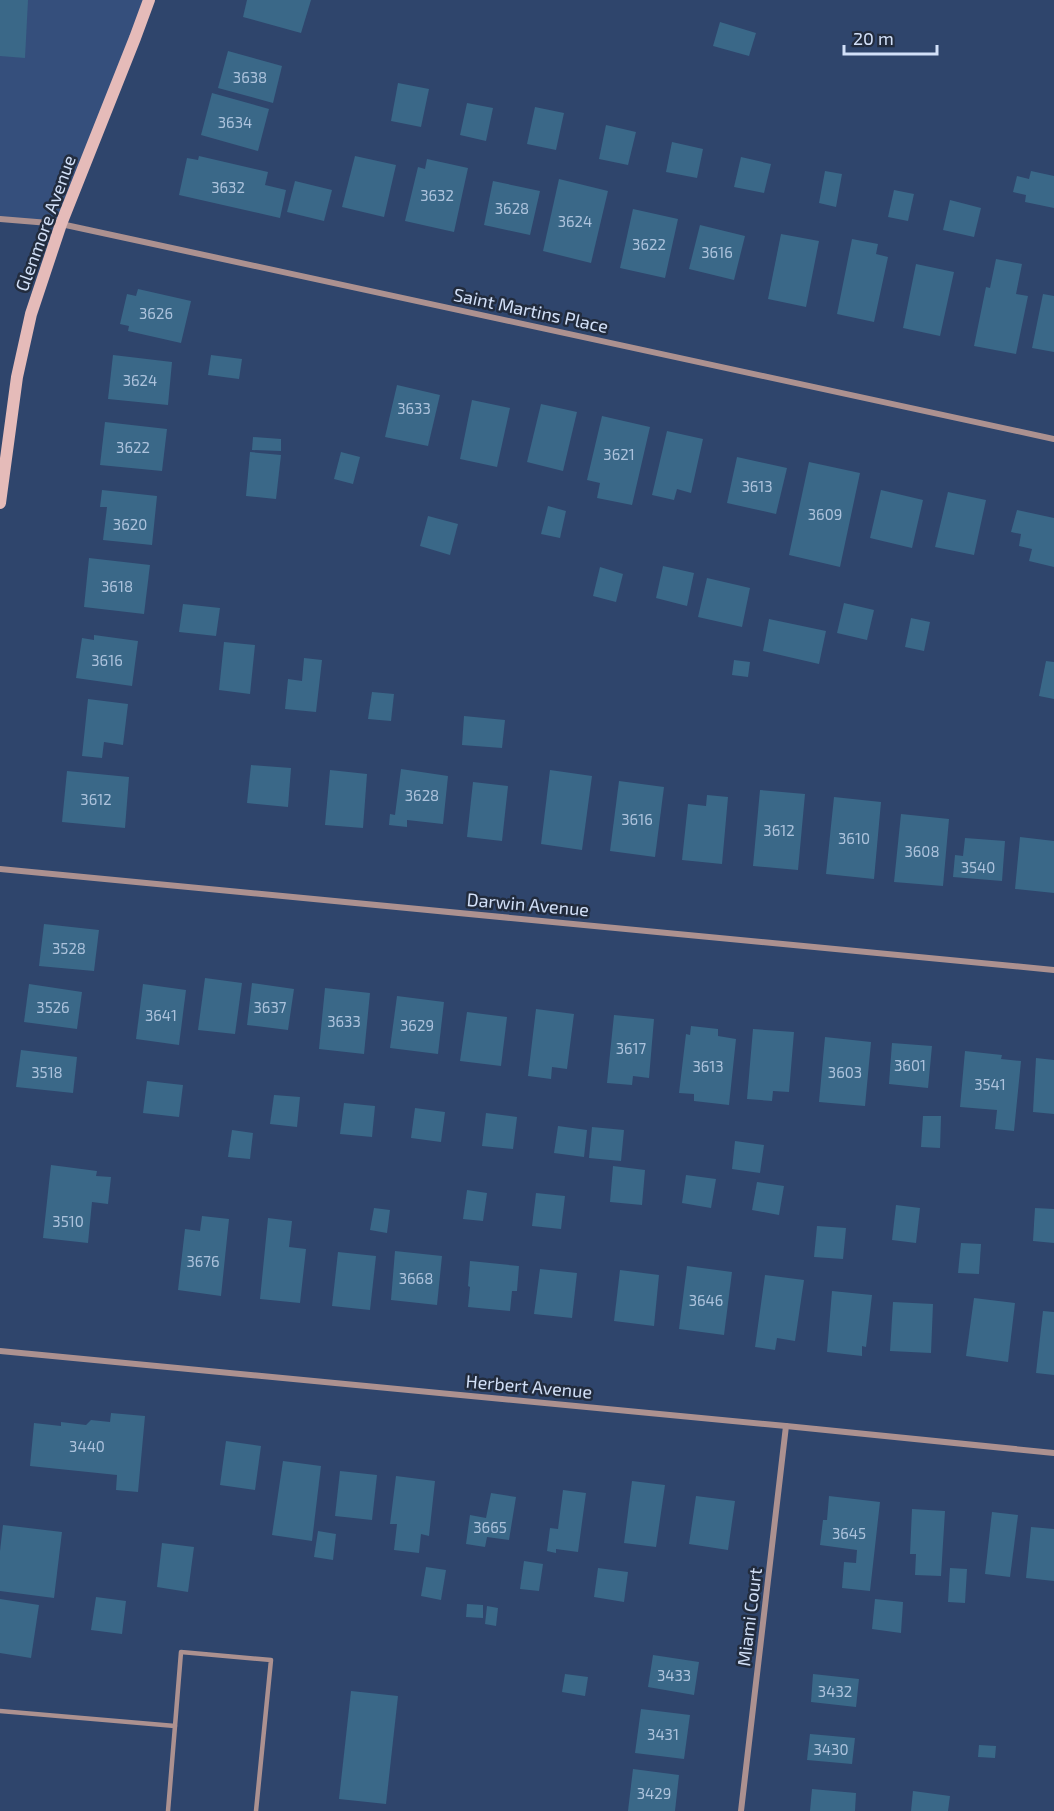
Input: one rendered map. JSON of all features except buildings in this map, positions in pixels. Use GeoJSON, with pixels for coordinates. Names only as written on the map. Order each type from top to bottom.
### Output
{"type":"FeatureCollection","features":[{"type":"Feature","properties":{"kind":"street","name":"Glenmore Avenue"},"geometry":{"type":"LineString","coordinates":[[0,503],[17,377],[31,314],[61,224],[149,0]]}},
{"type":"Feature","properties":{"kind":"street","name":"Saint Martins Place"},"geometry":{"type":"LineString","coordinates":[[0,219],[61,224],[1054,439]]}},
{"type":"Feature","properties":{"kind":"street","name":"Darwin Avenue"},"geometry":{"type":"LineString","coordinates":[[0,869],[1054,970]]}},
{"type":"Feature","properties":{"kind":"street","name":"Herbert Avenue"},"geometry":{"type":"LineString","coordinates":[[0,1351],[1054,1453]]}},
{"type":"Feature","properties":{"kind":"street","name":"Miami Court"},"geometry":{"type":"LineString","coordinates":[[741,1811],[786,1426]]}},
{"type":"Feature","properties":{"kind":"lane"},"geometry":{"type":"LineString","coordinates":[[168,1811],[181,1652],[272,1660],[256,1811]]}},
{"type":"Feature","properties":{"kind":"lane"},"geometry":{"type":"LineString","coordinates":[[0,1711],[175,1726]]}},
{"type":"Feature","properties":{"kind":"shaded area"},"geometry":{"type":"Polygon","coordinates":[[[0,0],[149,0],[61,224],[0,219],[0,0]]]}}]}
